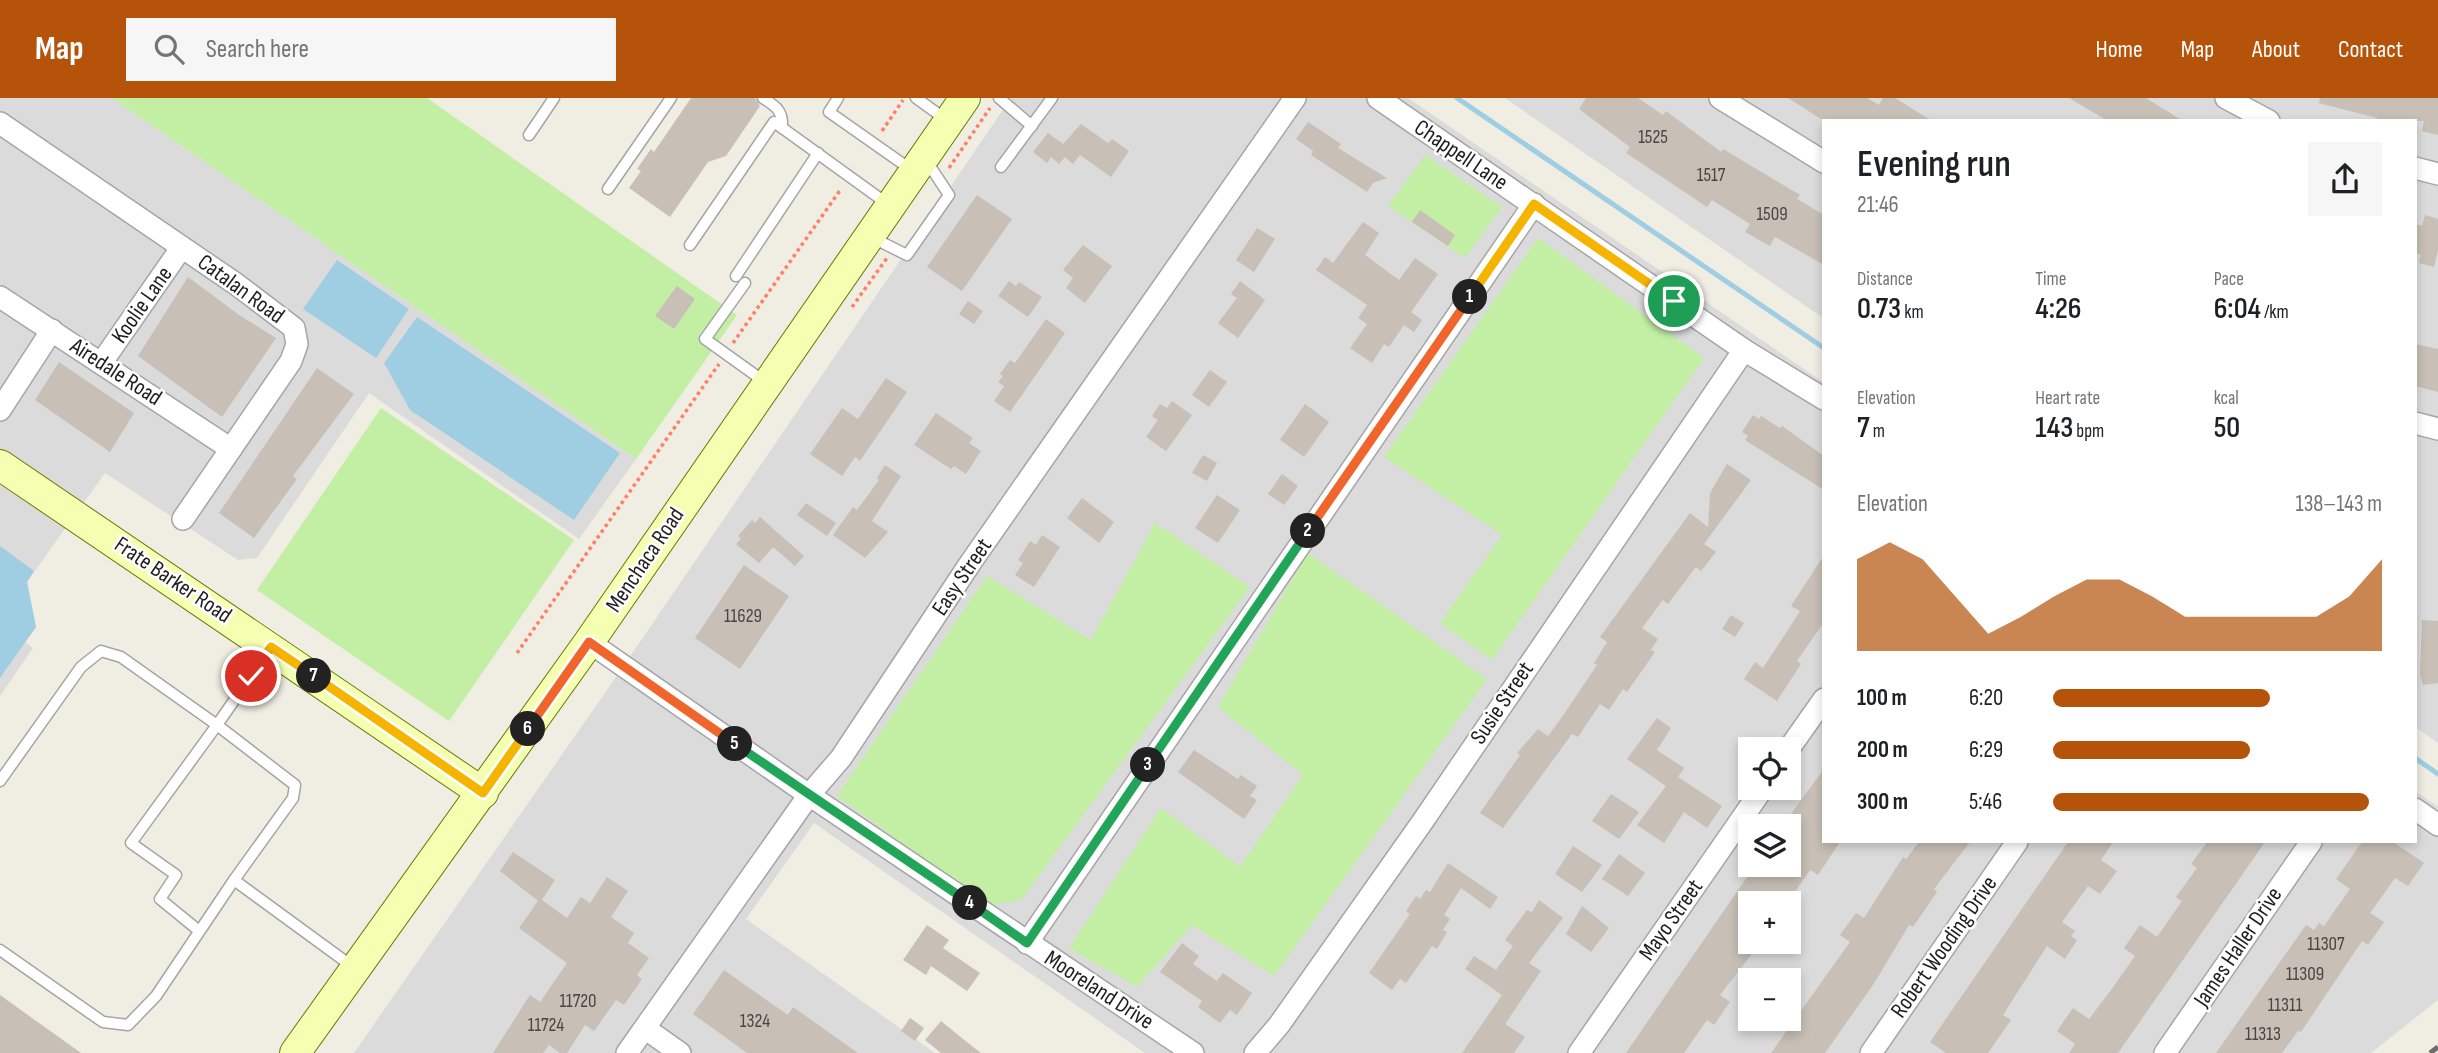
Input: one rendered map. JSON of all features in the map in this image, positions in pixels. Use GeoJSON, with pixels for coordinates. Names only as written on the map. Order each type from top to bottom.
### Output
{"type":"FeatureCollection","features":[{"type":"Feature","properties":{"kind":"main road","name":"Menchaca Road"},"geometry":{"type":"LineString","coordinates":[[295,1053],[483,793],[957,110]]}},
{"type":"Feature","properties":{"kind":"main road","name":"Frate Barker Road"},"geometry":{"type":"LineString","coordinates":[[0,465],[483,793]]}},
{"type":"Feature","properties":{"kind":"street","name":"Easy Street"},"geometry":{"type":"LineString","coordinates":[[627,1053],[809,795],[841,758],[971,562],[1295,98]]}},
{"type":"Feature","properties":{"kind":"street","name":"Chappell Lane"},"geometry":{"type":"LineString","coordinates":[[1378,98],[1744,349],[1822,398]]}},
{"type":"Feature","properties":{"kind":"street"},"geometry":{"type":"LineString","coordinates":[[1720,98],[1822,161]]}},
{"type":"Feature","properties":{"kind":"street"},"geometry":{"type":"LineString","coordinates":[[2226,98],[2265,119]]}},
{"type":"Feature","properties":{"kind":"street","name":"Catalan Road"},"geometry":{"type":"LineString","coordinates":[[0,123],[287,320],[297,336],[291,361],[183,519]]}},
{"type":"Feature","properties":{"kind":"street"},"geometry":{"type":"LineString","coordinates":[[2417,169],[2438,174]]}},
{"type":"Feature","properties":{"kind":"street"},"geometry":{"type":"LineString","coordinates":[[1027,943],[1534,204]]}},
{"type":"Feature","properties":{"kind":"street","name":"Koolie Lane"},"geometry":{"type":"LineString","coordinates":[[102,362],[182,247]]}},
{"type":"Feature","properties":{"kind":"street","name":"Airedale Road"},"geometry":{"type":"LineString","coordinates":[[0,297],[231,449]]}},
{"type":"Feature","properties":{"kind":"street"},"geometry":{"type":"LineString","coordinates":[[0,410],[52,330]]}},
{"type":"Feature","properties":{"kind":"street","name":"Susie Street"},"geometry":{"type":"LineString","coordinates":[[1255,1053],[1279,1025],[1415,832],[1744,349]]}},
{"type":"Feature","properties":{"kind":"street"},"geometry":{"type":"LineString","coordinates":[[2417,424],[2438,429]]}},
{"type":"Feature","properties":{"kind":"street","name":"Mooreland Drive"},"geometry":{"type":"LineString","coordinates":[[589,642],[809,795],[1193,1053]]}},
{"type":"Feature","properties":{"kind":"street"},"geometry":{"type":"LineString","coordinates":[[1797,737],[1822,702]]}},
{"type":"Feature","properties":{"kind":"street","name":"Mayo Street"},"geometry":{"type":"LineString","coordinates":[[1578,1053],[1755,800]]}},
{"type":"Feature","properties":{"kind":"street"},"geometry":{"type":"LineString","coordinates":[[2417,810],[2438,825]]}},
{"type":"Feature","properties":{"kind":"street","name":"Robert Wooding Drive"},"geometry":{"type":"LineString","coordinates":[[1871,1053],[2016,843]]}},
{"type":"Feature","properties":{"kind":"street","name":"James Haller Drive"},"geometry":{"type":"LineString","coordinates":[[2165,1053],[2310,843]]}},
{"type":"Feature","properties":{"kind":"street"},"geometry":{"type":"LineString","coordinates":[[646,1029],[680,1053]]}},
{"type":"Feature","properties":{"kind":"lane"},"geometry":{"type":"LineString","coordinates":[[528,135],[554,98]]}},
{"type":"Feature","properties":{"kind":"lane"},"geometry":{"type":"LineString","coordinates":[[608,189],[671,98]]}},
{"type":"Feature","properties":{"kind":"lane"},"geometry":{"type":"LineString","coordinates":[[763,98],[783,115],[782,128]]}},
{"type":"Feature","properties":{"kind":"lane"},"geometry":{"type":"LineString","coordinates":[[838,98],[829,112],[873,143],[918,164],[949,195],[907,255],[868,236]]}},
{"type":"Feature","properties":{"kind":"lane"},"geometry":{"type":"LineString","coordinates":[[916,98],[957,110]]}},
{"type":"Feature","properties":{"kind":"lane"},"geometry":{"type":"LineString","coordinates":[[999,98],[1031,127]]}},
{"type":"Feature","properties":{"kind":"lane"},"geometry":{"type":"LineString","coordinates":[[1002,167],[1052,98]]}},
{"type":"Feature","properties":{"kind":"lane"},"geometry":{"type":"LineString","coordinates":[[690,245],[774,122],[890,206]]}},
{"type":"Feature","properties":{"kind":"lane"},"geometry":{"type":"LineString","coordinates":[[767,383],[705,338],[818,153]]}},
{"type":"Feature","properties":{"kind":"lane"},"geometry":{"type":"LineString","coordinates":[[198,930],[160,899],[176,875],[131,843],[218,725],[271,647]]}},
{"type":"Feature","properties":{"kind":"lane"},"geometry":{"type":"LineString","coordinates":[[0,781],[81,667],[101,651],[121,657],[218,725],[295,785],[293,799],[198,930],[156,996],[128,1025],[103,1023],[0,950]]}},
{"type":"Feature","properties":{"kind":"lane"},"geometry":{"type":"LineString","coordinates":[[234,880],[355,968]]}},
{"type":"Feature","properties":{"kind":"path"},"geometry":{"type":"LineString","coordinates":[[873,143],[905,98]]}},
{"type":"Feature","properties":{"kind":"path"},"geometry":{"type":"LineString","coordinates":[[517,653],[850,177]]}},
{"type":"Feature","properties":{"kind":"shaded area"},"geometry":{"type":"Polygon","coordinates":[[[0,98],[112,98],[636,459],[579,539],[369,393],[257,558],[238,560],[105,473],[27,582],[36,627],[25,642],[33,648],[0,696],[0,98]]]}},
{"type":"Feature","properties":{"kind":"shaded area"},"geometry":{"type":"Polygon","coordinates":[[[1011,98],[1408,98],[1822,381],[1822,843],[2417,843],[2417,792],[2438,807],[2438,1000],[2371,1053],[1145,1053],[814,823],[746,919],[935,1053],[354,1053],[614,680],[1011,98]]]}},
{"type":"Feature","properties":{"kind":"shaded area"},"geometry":{"type":"Polygon","coordinates":[[[1505,98],[2438,98],[2438,743],[2417,728],[2417,119],[1822,119],[1822,317],[1505,98]]]}},
{"type":"Feature","properties":{"kind":"green space"},"geometry":{"type":"Polygon","coordinates":[[[112,98],[427,98],[737,315],[636,459],[112,98]]]}},
{"type":"Feature","properties":{"kind":"green space"},"geometry":{"type":"Polygon","coordinates":[[[1425,155],[1502,207],[1465,258],[1388,206],[1425,155]]]}},
{"type":"Feature","properties":{"kind":"green space"},"geometry":{"type":"Polygon","coordinates":[[[1538,238],[1704,358],[1492,660],[1440,623],[1502,535],[1384,457],[1538,238]]]}},
{"type":"Feature","properties":{"kind":"green space"},"geometry":{"type":"Polygon","coordinates":[[[381,408],[574,540],[449,721],[257,590],[381,408]]]}},
{"type":"Feature","properties":{"kind":"green space"},"geometry":{"type":"Polygon","coordinates":[[[1155,523],[1250,587],[1021,900],[989,905],[837,796],[987,576],[1091,640],[1155,523]]]}},
{"type":"Feature","properties":{"kind":"green space"},"geometry":{"type":"Polygon","coordinates":[[[1308,553],[1487,679],[1274,976],[1192,925],[1137,987],[1069,948],[1161,808],[1240,867],[1303,775],[1218,707],[1308,553]]]}},
{"type":"Feature","properties":{"kind":"water"},"geometry":{"type":"Polygon","coordinates":[[[337,260],[409,309],[376,358],[303,309],[337,260]]]}},
{"type":"Feature","properties":{"kind":"water"},"geometry":{"type":"Polygon","coordinates":[[[417,317],[620,453],[574,520],[410,410],[384,363],[417,317]]]}},
{"type":"Feature","properties":{"kind":"water"},"geometry":{"type":"Polygon","coordinates":[[[0,546],[34,571],[27,582],[36,627],[0,678],[0,546]]]}},
{"type":"Feature","properties":{"kind":"building"},"geometry":{"type":"Polygon","coordinates":[[[691,98],[755,98],[760,106],[726,156],[708,162],[670,217],[629,188],[641,171],[637,169],[651,149],[654,152],[691,98]]]}},
{"type":"Feature","properties":{"kind":"building"},"geometry":{"type":"Polygon","coordinates":[[[1586,98],[1638,98],[1663,115],[1666,111],[1721,152],[1723,149],[1800,195],[1797,199],[1822,214],[1822,264],[1775,237],[1770,246],[1745,232],[1750,224],[1712,200],[1707,207],[1626,153],[1630,147],[1579,109],[1586,98]]]}},
{"type":"Feature","properties":{"kind":"building"},"geometry":{"type":"Polygon","coordinates":[[[1788,98],[1867,98],[1879,105],[1883,98],[1895,98],[1929,119],[1822,119],[1788,98]]]}},
{"type":"Feature","properties":{"kind":"building"},"geometry":{"type":"Polygon","coordinates":[[[2069,98],[2146,98],[2180,119],[2105,119],[2069,98]]]}},
{"type":"Feature","properties":{"kind":"building"},"geometry":{"type":"Polygon","coordinates":[[[2320,98],[2438,98],[2438,135],[2422,131],[2424,121],[2417,119],[2377,119],[2319,103],[2320,98]]]}},
{"type":"Feature","properties":{"kind":"building"},"geometry":{"type":"Polygon","coordinates":[[[1308,122],[1341,144],[1338,148],[1387,178],[1373,183],[1367,192],[1311,155],[1313,151],[1296,139],[1308,122]]]}},
{"type":"Feature","properties":{"kind":"building"},"geometry":{"type":"Polygon","coordinates":[[[1081,124],[1108,143],[1112,139],[1129,151],[1111,177],[1080,155],[1073,164],[1065,157],[1059,164],[1051,157],[1047,163],[1033,152],[1048,133],[1063,144],[1081,124]]]}},
{"type":"Feature","properties":{"kind":"building"},"geometry":{"type":"Polygon","coordinates":[[[977,195],[1012,219],[962,291],[927,267],[977,195]]]}},
{"type":"Feature","properties":{"kind":"building"},"geometry":{"type":"Polygon","coordinates":[[[1420,210],[1455,235],[1448,246],[1412,222],[1420,210]]]}},
{"type":"Feature","properties":{"kind":"building"},"geometry":{"type":"Polygon","coordinates":[[[2425,215],[2438,219],[2438,250],[2434,267],[2419,263],[2421,255],[2417,254],[2417,225],[2422,226],[2425,215]]]}},
{"type":"Feature","properties":{"kind":"building"},"geometry":{"type":"Polygon","coordinates":[[[1363,222],[1379,233],[1365,255],[1399,280],[1415,258],[1438,274],[1411,312],[1422,320],[1414,332],[1404,325],[1389,347],[1384,344],[1372,363],[1350,348],[1367,324],[1358,318],[1367,305],[1316,270],[1325,257],[1333,263],[1363,222]]]}},
{"type":"Feature","properties":{"kind":"building"},"geometry":{"type":"Polygon","coordinates":[[[1257,228],[1275,239],[1254,272],[1236,260],[1257,228]]]}},
{"type":"Feature","properties":{"kind":"building"},"geometry":{"type":"Polygon","coordinates":[[[1083,245],[1112,266],[1085,303],[1066,288],[1073,278],[1063,270],[1083,245]]]}},
{"type":"Feature","properties":{"kind":"building"},"geometry":{"type":"Polygon","coordinates":[[[188,277],[239,315],[276,338],[222,417],[138,356],[188,277]]]}},
{"type":"Feature","properties":{"kind":"building"},"geometry":{"type":"Polygon","coordinates":[[[1009,281],[1016,286],[1019,282],[1042,297],[1028,317],[998,296],[1009,281]]]}},
{"type":"Feature","properties":{"kind":"building"},"geometry":{"type":"Polygon","coordinates":[[[1240,281],[1265,300],[1238,338],[1218,323],[1237,298],[1231,294],[1240,281]]]}},
{"type":"Feature","properties":{"kind":"building"},"geometry":{"type":"Polygon","coordinates":[[[677,286],[695,299],[674,329],[655,316],[677,286]]]}},
{"type":"Feature","properties":{"kind":"building"},"geometry":{"type":"Polygon","coordinates":[[[968,301],[983,311],[974,324],[959,314],[968,301]]]}},
{"type":"Feature","properties":{"kind":"building"},"geometry":{"type":"Polygon","coordinates":[[[1046,319],[1065,333],[1010,412],[994,401],[1004,386],[998,382],[1003,376],[1000,374],[1010,360],[1015,363],[1046,319]]]}},
{"type":"Feature","properties":{"kind":"building"},"geometry":{"type":"Polygon","coordinates":[[[2417,344],[2438,349],[2438,392],[2417,387],[2417,344]]]}},
{"type":"Feature","properties":{"kind":"building"},"geometry":{"type":"Polygon","coordinates":[[[59,362],[134,413],[110,452],[35,400],[59,362]]]}},
{"type":"Feature","properties":{"kind":"building"},"geometry":{"type":"Polygon","coordinates":[[[317,368],[354,394],[293,476],[297,479],[254,538],[219,513],[317,368]]]}},
{"type":"Feature","properties":{"kind":"building"},"geometry":{"type":"Polygon","coordinates":[[[1210,370],[1227,382],[1209,407],[1192,395],[1210,370]]]}},
{"type":"Feature","properties":{"kind":"building"},"geometry":{"type":"Polygon","coordinates":[[[886,378],[907,392],[860,461],[855,457],[842,476],[810,454],[842,408],[858,419],[886,378]]]}},
{"type":"Feature","properties":{"kind":"building"},"geometry":{"type":"Polygon","coordinates":[[[1172,401],[1192,415],[1166,451],[1146,437],[1158,420],[1152,416],[1160,404],[1167,408],[1172,401]]]}},
{"type":"Feature","properties":{"kind":"building"},"geometry":{"type":"Polygon","coordinates":[[[1305,404],[1329,422],[1304,457],[1280,440],[1305,404]]]}},
{"type":"Feature","properties":{"kind":"building"},"geometry":{"type":"Polygon","coordinates":[[[936,413],[973,438],[969,443],[981,451],[966,474],[954,466],[951,469],[914,445],[936,413]]]}},
{"type":"Feature","properties":{"kind":"building"},"geometry":{"type":"Polygon","coordinates":[[[1753,415],[1759,419],[1761,416],[1780,428],[1782,426],[1822,455],[1822,489],[1745,440],[1748,436],[1742,432],[1753,415]]]}},
{"type":"Feature","properties":{"kind":"building"},"geometry":{"type":"Polygon","coordinates":[[[1203,455],[1217,463],[1207,481],[1192,473],[1203,455]]]}},
{"type":"Feature","properties":{"kind":"building"},"geometry":{"type":"Polygon","coordinates":[[[1727,464],[1751,480],[1704,544],[1716,552],[1701,571],[1696,567],[1668,604],[1663,600],[1642,628],[1658,639],[1651,650],[1655,652],[1627,692],[1623,689],[1609,710],[1600,704],[1578,737],[1572,734],[1503,828],[1480,813],[1520,755],[1517,753],[1538,729],[1548,736],[1560,720],[1597,665],[1594,663],[1607,642],[1600,637],[1690,513],[1708,527],[1710,493],[1727,464]]]}},
{"type":"Feature","properties":{"kind":"building"},"geometry":{"type":"Polygon","coordinates":[[[885,465],[901,476],[872,521],[888,532],[865,558],[833,535],[853,507],[857,510],[879,480],[877,478],[885,465]]]}},
{"type":"Feature","properties":{"kind":"building"},"geometry":{"type":"Polygon","coordinates":[[[1282,474],[1298,486],[1284,505],[1268,494],[1282,474]]]}},
{"type":"Feature","properties":{"kind":"building"},"geometry":{"type":"Polygon","coordinates":[[[1217,495],[1240,510],[1218,543],[1195,528],[1217,495]]]}},
{"type":"Feature","properties":{"kind":"building"},"geometry":{"type":"Polygon","coordinates":[[[1082,498],[1114,522],[1099,543],[1067,518],[1082,498]]]}},
{"type":"Feature","properties":{"kind":"building"},"geometry":{"type":"Polygon","coordinates":[[[806,503],[836,523],[827,536],[797,515],[806,503]]]}},
{"type":"Feature","properties":{"kind":"building"},"geometry":{"type":"Polygon","coordinates":[[[760,517],[804,556],[795,566],[773,547],[759,563],[736,544],[741,539],[738,536],[752,520],[755,523],[760,517]]]}},
{"type":"Feature","properties":{"kind":"building"},"geometry":{"type":"Polygon","coordinates":[[[1042,535],[1060,547],[1034,587],[1015,575],[1023,563],[1018,560],[1030,541],[1036,545],[1042,535]]]}},
{"type":"Feature","properties":{"kind":"building"},"geometry":{"type":"Polygon","coordinates":[[[1822,558],[1822,625],[1797,661],[1801,664],[1777,701],[1744,679],[1755,662],[1763,668],[1784,636],[1800,611],[1791,606],[1822,558]]]}},
{"type":"Feature","properties":{"kind":"building"},"geometry":{"type":"Polygon","coordinates":[[[744,565],[789,596],[740,669],[695,638],[744,565]]]}},
{"type":"Feature","properties":{"kind":"building"},"geometry":{"type":"Polygon","coordinates":[[[1731,615],[1744,623],[1735,637],[1722,629],[1731,615]]]}},
{"type":"Feature","properties":{"kind":"building"},"geometry":{"type":"Polygon","coordinates":[[[2422,620],[2438,621],[2438,683],[2423,685],[2420,675],[2422,620]]]}},
{"type":"Feature","properties":{"kind":"building"},"geometry":{"type":"Polygon","coordinates":[[[1657,718],[1671,728],[1657,750],[1684,768],[1678,777],[1722,806],[1707,828],[1684,812],[1664,843],[1637,825],[1666,786],[1627,759],[1657,718]]]}},
{"type":"Feature","properties":{"kind":"building"},"geometry":{"type":"Polygon","coordinates":[[[1194,750],[1238,779],[1241,775],[1257,786],[1250,796],[1257,800],[1244,819],[1178,772],[1194,750]]]}},
{"type":"Feature","properties":{"kind":"building"},"geometry":{"type":"Polygon","coordinates":[[[1822,772],[1822,843],[1839,843],[1818,875],[1810,870],[1795,891],[1738,891],[1738,954],[1752,954],[1738,968],[1720,995],[1730,1002],[1714,1025],[1707,1020],[1684,1053],[1626,1053],[1747,877],[1801,877],[1801,814],[1791,814],[1822,772]]]}},
{"type":"Feature","properties":{"kind":"building"},"geometry":{"type":"Polygon","coordinates":[[[1611,794],[1639,812],[1619,839],[1592,821],[1611,794]]]}},
{"type":"Feature","properties":{"kind":"building"},"geometry":{"type":"Polygon","coordinates":[[[1918,843],[1969,843],[1934,889],[1937,892],[1913,927],[1909,925],[1875,982],[1825,1053],[1771,1053],[1787,1031],[1801,1031],[1801,1011],[1850,942],[1840,935],[1856,913],[1864,918],[1903,857],[1906,859],[1918,843]]]}},
{"type":"Feature","properties":{"kind":"building"},"geometry":{"type":"Polygon","coordinates":[[[2067,843],[2112,843],[2101,860],[2117,871],[2100,894],[2088,886],[2062,922],[2075,931],[2071,936],[2077,940],[2065,959],[2047,946],[2003,1015],[2011,1020],[1988,1053],[1946,1053],[1930,1042],[2067,843]]]}},
{"type":"Feature","properties":{"kind":"building"},"geometry":{"type":"Polygon","coordinates":[[[2206,843],[2264,843],[2118,1053],[2069,1053],[2075,1044],[2057,1031],[2073,1008],[2089,1019],[2135,956],[2124,948],[2140,925],[2157,937],[2182,901],[2176,897],[2197,868],[2191,864],[2206,843]]]}},
{"type":"Feature","properties":{"kind":"building"},"geometry":{"type":"Polygon","coordinates":[[[2361,843],[2394,843],[2424,863],[2408,886],[2395,878],[2370,913],[2384,922],[2368,945],[2362,941],[2301,1032],[2298,1031],[2282,1053],[2216,1053],[2306,925],[2314,930],[2319,923],[2324,926],[2350,889],[2336,879],[2361,843]]]}},
{"type":"Feature","properties":{"kind":"building"},"geometry":{"type":"Polygon","coordinates":[[[1573,846],[1602,865],[1582,892],[1555,874],[1573,846]]]}},
{"type":"Feature","properties":{"kind":"building"},"geometry":{"type":"Polygon","coordinates":[[[513,852],[555,880],[542,900],[567,918],[581,897],[590,903],[607,877],[628,891],[611,917],[634,933],[628,943],[649,958],[637,975],[642,979],[624,1005],[616,1000],[594,1031],[585,1025],[567,1053],[560,1053],[549,1045],[543,1053],[493,1053],[530,995],[540,1002],[567,963],[519,928],[538,901],[500,871],[513,852]]]}},
{"type":"Feature","properties":{"kind":"building"},"geometry":{"type":"Polygon","coordinates":[[[1619,854],[1645,873],[1628,896],[1602,879],[1619,854]]]}},
{"type":"Feature","properties":{"kind":"building"},"geometry":{"type":"Polygon","coordinates":[[[1448,863],[1498,897],[1490,909],[1461,888],[1444,915],[1450,919],[1443,930],[1447,932],[1437,949],[1432,946],[1406,983],[1400,979],[1392,990],[1369,973],[1410,914],[1406,911],[1416,896],[1420,899],[1426,890],[1430,892],[1448,863]]]}},
{"type":"Feature","properties":{"kind":"building"},"geometry":{"type":"Polygon","coordinates":[[[1539,900],[1563,918],[1529,963],[1541,971],[1505,1024],[1525,1037],[1514,1053],[1462,1053],[1502,995],[1465,969],[1474,956],[1496,970],[1513,946],[1505,940],[1527,910],[1532,912],[1539,900]]]}},
{"type":"Feature","properties":{"kind":"building"},"geometry":{"type":"Polygon","coordinates":[[[1582,906],[1609,928],[1591,952],[1566,934],[1582,906]]]}},
{"type":"Feature","properties":{"kind":"building"},"geometry":{"type":"Polygon","coordinates":[[[927,925],[949,940],[943,948],[980,973],[967,991],[931,966],[926,975],[903,960],[927,925]]]}},
{"type":"Feature","properties":{"kind":"building"},"geometry":{"type":"Polygon","coordinates":[[[1182,943],[1199,956],[1193,964],[1217,981],[1223,973],[1252,993],[1237,1015],[1230,1010],[1220,1023],[1198,1007],[1202,1001],[1160,972],[1182,943]]]}},
{"type":"Feature","properties":{"kind":"building"},"geometry":{"type":"Polygon","coordinates":[[[724,970],[788,1015],[793,1007],[858,1053],[747,1053],[693,1014],[724,970]]]}},
{"type":"Feature","properties":{"kind":"building"},"geometry":{"type":"Polygon","coordinates":[[[0,995],[81,1053],[0,1053],[0,995]]]}},
{"type":"Feature","properties":{"kind":"building"},"geometry":{"type":"Polygon","coordinates":[[[910,1018],[924,1028],[915,1041],[901,1031],[910,1018]]]}},
{"type":"Feature","properties":{"kind":"building"},"geometry":{"type":"Polygon","coordinates":[[[941,1021],[981,1053],[941,1053],[925,1040],[941,1021]]]}},
{"type":"Feature","properties":{"kind":"waterway"},"geometry":{"type":"LineString","coordinates":[[1457,98],[1822,347]]}},
{"type":"Feature","properties":{"kind":"waterway"},"geometry":{"type":"LineString","coordinates":[[2417,759],[2438,774]]}},
{"type":"Feature","properties":{"kind":"railway"},"geometry":{"type":"LineString","coordinates":[[2430,1053],[2438,1047]]}},
{"type":"Feature","properties":{"kind":"route"},"geometry":{"type":"LineString","coordinates":[[251,676],[271,647],[483,793],[589,642],[1027,943],[1534,204],[1674,301]]}}]}
